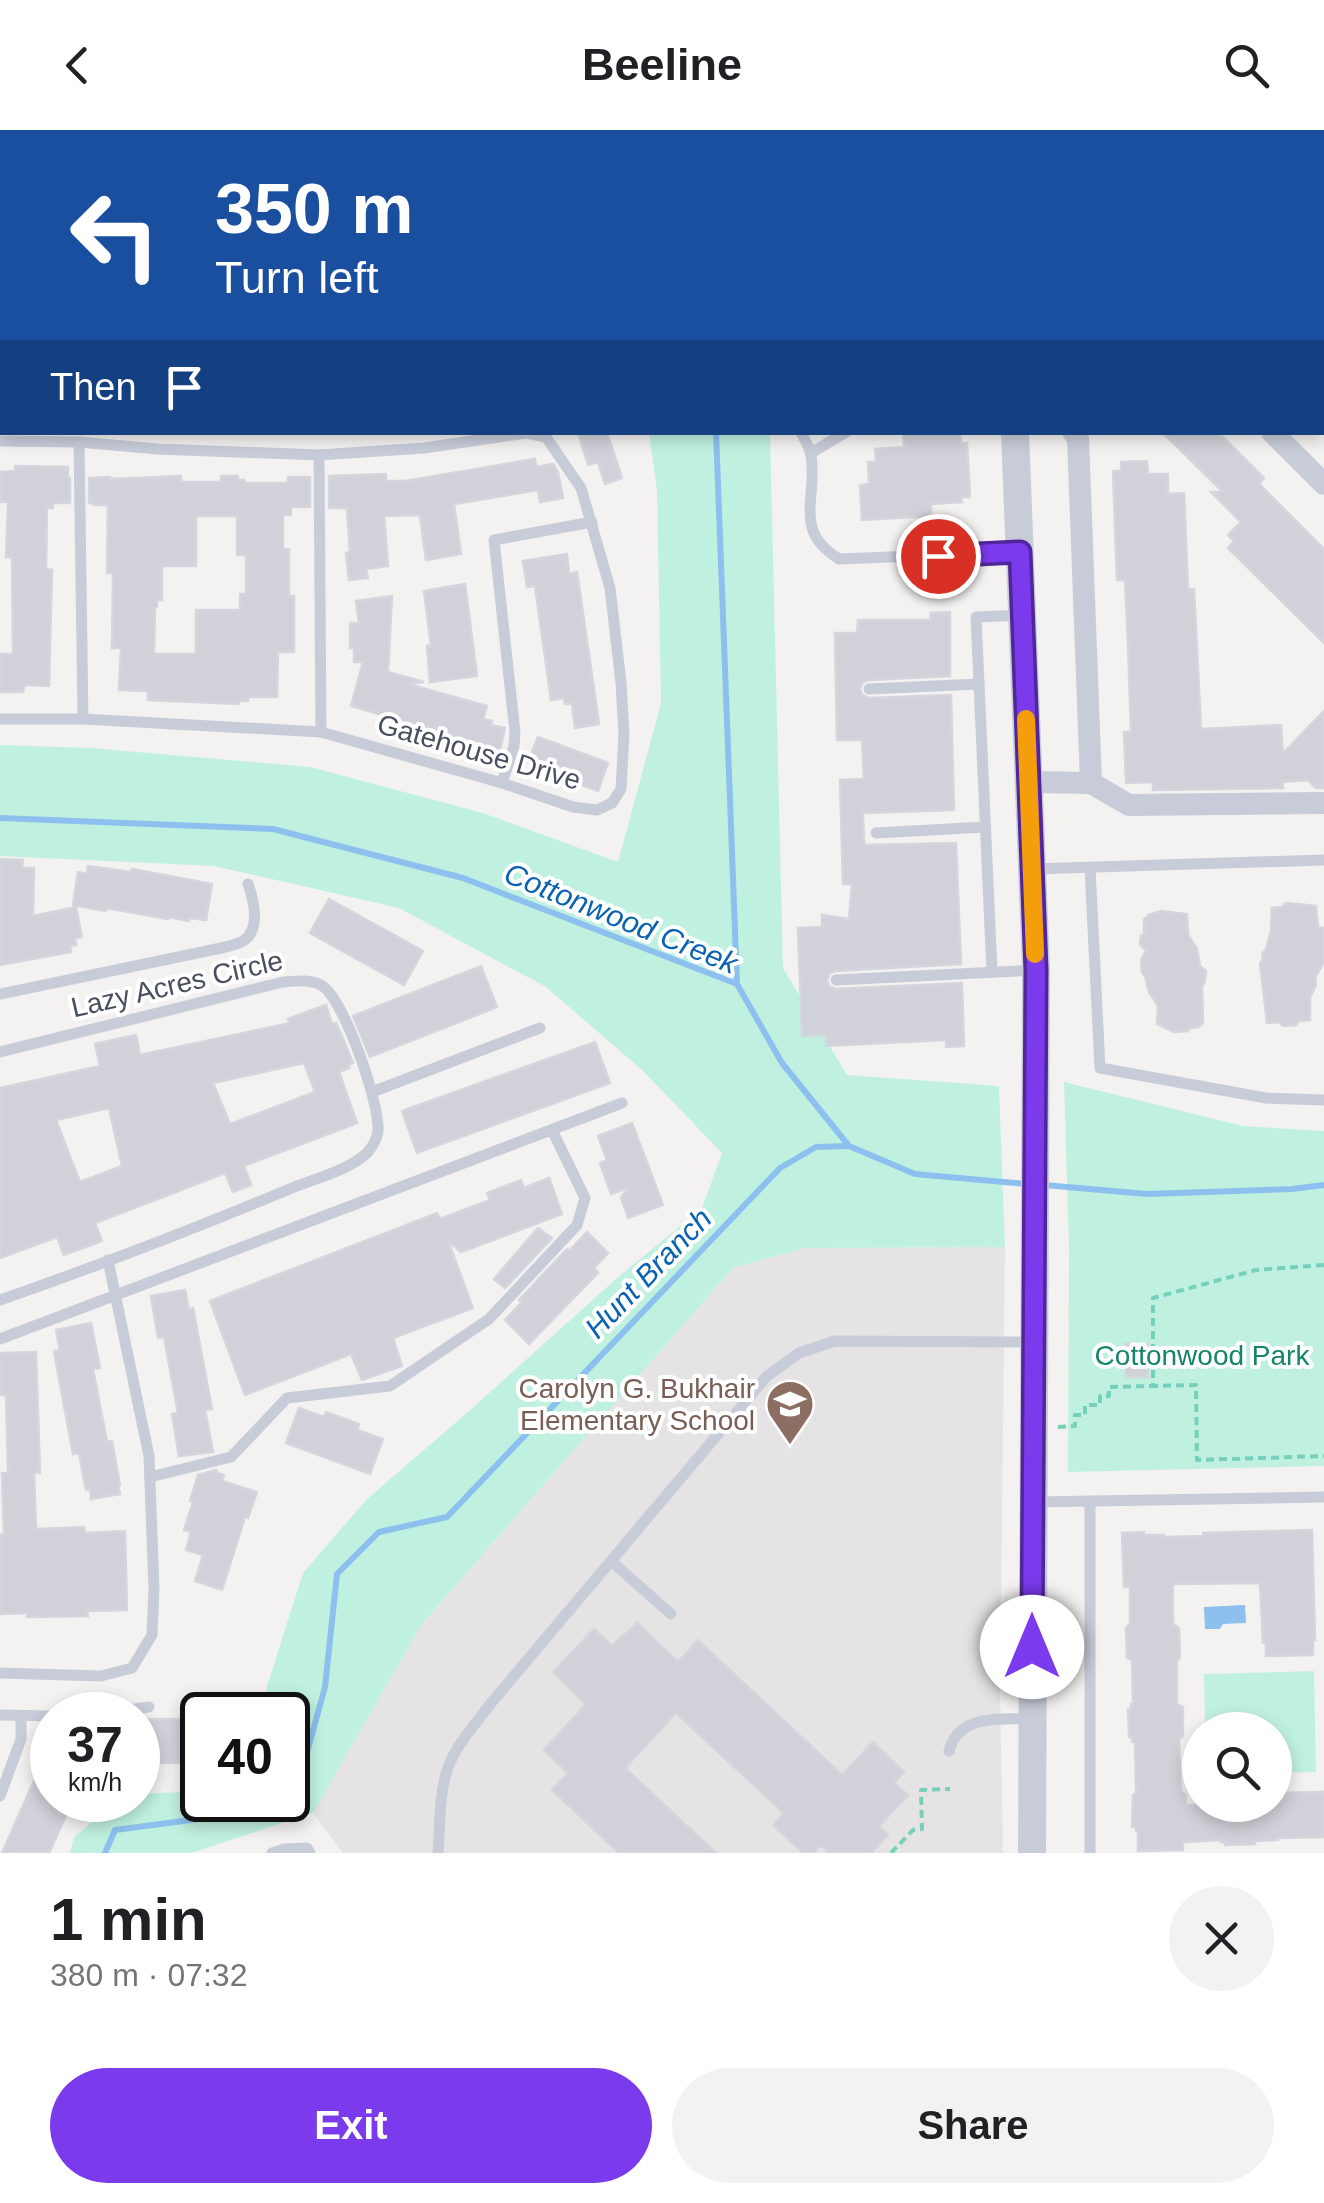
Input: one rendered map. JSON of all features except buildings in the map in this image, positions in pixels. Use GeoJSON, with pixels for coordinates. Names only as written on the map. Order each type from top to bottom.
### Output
{"type":"FeatureCollection","features":[{"type":"Feature","properties":{"kind":"street"},"geometry":{"type":"LineString","coordinates":[[1015,435],[1036,970],[1032,1853]]}},
{"type":"Feature","properties":{"kind":"street"},"geometry":{"type":"LineString","coordinates":[[1076,435],[1090,783]]}},
{"type":"Feature","properties":{"kind":"street"},"geometry":{"type":"LineString","coordinates":[[1275,435],[1324,484]]}},
{"type":"Feature","properties":{"kind":"street"},"geometry":{"type":"LineString","coordinates":[[1029,782],[1090,783],[1129,806],[1324,803]]}},
{"type":"Feature","properties":{"kind":"lane","name":"Gatehouse Drive"},"geometry":{"type":"LineString","coordinates":[[0,441],[318,455],[424,448],[519,435]]}},
{"type":"Feature","properties":{"kind":"lane","name":"Gatehouse Drive"},"geometry":{"type":"LineString","coordinates":[[0,719],[83,719],[321,732],[573,807],[598,810],[612,803],[621,788],[624,734],[610,588],[581,488],[546,438],[531,435]]}},
{"type":"Feature","properties":{"kind":"lane"},"geometry":{"type":"LineString","coordinates":[[802,435],[811,453],[811,526],[821,548],[839,560],[1020,552]]}},
{"type":"Feature","properties":{"kind":"lane"},"geometry":{"type":"LineString","coordinates":[[811,453],[841,435]]}},
{"type":"Feature","properties":{"kind":"lane"},"geometry":{"type":"LineString","coordinates":[[79,442],[83,719]]}},
{"type":"Feature","properties":{"kind":"lane"},"geometry":{"type":"LineString","coordinates":[[318,455],[321,732]]}},
{"type":"Feature","properties":{"kind":"lane"},"geometry":{"type":"LineString","coordinates":[[502,784],[515,732],[494,540],[592,522]]}},
{"type":"Feature","properties":{"kind":"lane"},"geometry":{"type":"LineString","coordinates":[[992,972],[976,617],[1022,614]]}},
{"type":"Feature","properties":{"kind":"lane"},"geometry":{"type":"LineString","coordinates":[[868,689],[979,684]]}},
{"type":"Feature","properties":{"kind":"lane"},"geometry":{"type":"LineString","coordinates":[[876,833],[986,828]]}},
{"type":"Feature","properties":{"kind":"lane"},"geometry":{"type":"LineString","coordinates":[[1032,869],[1324,860]]}},
{"type":"Feature","properties":{"kind":"lane"},"geometry":{"type":"LineString","coordinates":[[1090,868],[1100,1068],[1266,1098],[1324,1100]]}},
{"type":"Feature","properties":{"kind":"lane"},"geometry":{"type":"LineString","coordinates":[[0,994],[246,940],[253,928],[254,902],[248,884]]}},
{"type":"Feature","properties":{"kind":"lane"},"geometry":{"type":"LineString","coordinates":[[836,980],[1036,970]]}},
{"type":"Feature","properties":{"kind":"lane","name":"Lazy Acres Circle"},"geometry":{"type":"LineString","coordinates":[[0,1052],[284,982],[319,983],[344,1017],[368,1076],[378,1130],[367,1152],[348,1165],[0,1300]]}},
{"type":"Feature","properties":{"kind":"lane"},"geometry":{"type":"LineString","coordinates":[[372,1092],[540,1028]]}},
{"type":"Feature","properties":{"kind":"lane"},"geometry":{"type":"LineString","coordinates":[[0,1339],[622,1103]]}},
{"type":"Feature","properties":{"kind":"lane"},"geometry":{"type":"LineString","coordinates":[[150,1477],[231,1458],[286,1398],[390,1386],[489,1318],[577,1224],[585,1198],[552,1130]]}},
{"type":"Feature","properties":{"kind":"lane"},"geometry":{"type":"LineString","coordinates":[[0,1674],[102,1676],[132,1668],[152,1635],[149,1456],[108,1260]]}},
{"type":"Feature","properties":{"kind":"lane"},"geometry":{"type":"LineString","coordinates":[[438,1853],[446,1772],[458,1749],[492,1702],[767,1376],[799,1353],[835,1342],[1035,1342]]}},
{"type":"Feature","properties":{"kind":"lane"},"geometry":{"type":"LineString","coordinates":[[1033,1502],[1324,1497]]}},
{"type":"Feature","properties":{"kind":"lane"},"geometry":{"type":"LineString","coordinates":[[1090,1502],[1090,1853]]}},
{"type":"Feature","properties":{"kind":"lane"},"geometry":{"type":"LineString","coordinates":[[611,1561],[671,1614]]}},
{"type":"Feature","properties":{"kind":"lane"},"geometry":{"type":"LineString","coordinates":[[0,1715],[30,1716]]}},
{"type":"Feature","properties":{"kind":"lane"},"geometry":{"type":"LineString","coordinates":[[0,1796],[21,1739],[21,1716]]}},
{"type":"Feature","properties":{"kind":"lane"},"geometry":{"type":"LineString","coordinates":[[949,1751],[952,1740],[968,1724],[1032,1719]]}},
{"type":"Feature","properties":{"kind":"lane"},"geometry":{"type":"LineString","coordinates":[[272,1853],[307,1848],[310,1853]]}},
{"type":"Feature","properties":{"kind":"path"},"geometry":{"type":"LineString","coordinates":[[1154,1386],[1153,1298],[1256,1270],[1324,1266]]}},
{"type":"Feature","properties":{"kind":"path"},"geometry":{"type":"LineString","coordinates":[[1054,1427],[1075,1426],[1075,1415],[1085,1414],[1085,1405],[1100,1405],[1100,1396],[1109,1396],[1109,1388],[1196,1385],[1197,1460],[1324,1456]]}},
{"type":"Feature","properties":{"kind":"path"},"geometry":{"type":"LineString","coordinates":[[891,1853],[913,1830],[922,1829],[921,1790],[950,1789]]}},
{"type":"Feature","properties":{"kind":"shaded area","name":"Carolyn G. Bukhair Elementary School"},"geometry":{"type":"Polygon","coordinates":[[[1005,1247],[1000,1692],[1003,1853],[343,1853],[313,1813],[422,1624],[733,1268],[805,1248],[1005,1247]]]}},
{"type":"Feature","properties":{"kind":"green space"},"geometry":{"type":"Polygon","coordinates":[[[649,435],[770,435],[783,968],[847,1075],[999,1086],[1005,1247],[805,1248],[733,1268],[422,1624],[310,1814],[310,1692],[267,1692],[303,1573],[366,1500],[702,1208],[722,1153],[643,1071],[546,987],[399,908],[214,866],[0,856],[0,745],[91,748],[310,767],[483,813],[618,862],[661,703],[657,490],[649,435]]]}},
{"type":"Feature","properties":{"kind":"green space","name":"Cottonwood Park"},"geometry":{"type":"Polygon","coordinates":[[[1064,1082],[1243,1126],[1324,1131],[1324,1466],[1068,1472],[1069,1248],[1064,1082]]]}},
{"type":"Feature","properties":{"kind":"green space"},"geometry":{"type":"Polygon","coordinates":[[[1314,1671],[1316,1772],[1292,1773],[1292,1712],[1205,1712],[1204,1674],[1314,1671]]]}},
{"type":"Feature","properties":{"kind":"green space"},"geometry":{"type":"Polygon","coordinates":[[[180,1792],[180,1822],[286,1822],[191,1853],[70,1853],[74,1837],[92,1822],[160,1822],[160,1793],[180,1792]]]}},
{"type":"Feature","properties":{"kind":"water"},"geometry":{"type":"Polygon","coordinates":[[[1245,1605],[1246,1623],[1205,1629],[1204,1607],[1245,1605]]]}},
{"type":"Feature","properties":{"kind":"waterway"},"geometry":{"type":"LineString","coordinates":[[716,435],[737,984]]}},
{"type":"Feature","properties":{"kind":"waterway","name":"Cottonwood Creek"},"geometry":{"type":"LineString","coordinates":[[0,818],[273,829],[463,878],[737,984],[782,1063],[849,1146],[915,1174],[1026,1184]]}},
{"type":"Feature","properties":{"kind":"waterway","name":"Hunt Branch"},"geometry":{"type":"LineString","coordinates":[[310,1742],[325,1687],[337,1574],[379,1532],[447,1517],[780,1168],[816,1147],[848,1146]]}},
{"type":"Feature","properties":{"kind":"waterway","name":"Cottonwood Creek"},"geometry":{"type":"LineString","coordinates":[[1044,1185],[1147,1194],[1324,1185]]}},
{"type":"Feature","properties":{"kind":"waterway","name":"Hunt Branch"},"geometry":{"type":"LineString","coordinates":[[105,1853],[115,1830],[180,1821]]}},
{"type":"Feature","properties":{"kind":"slow traffic"},"geometry":{"type":"LineString","coordinates":[[1026,719],[1035,954]]}},
{"type":"Feature","properties":{"kind":"place","name":"Carolyn G. Bukhair Elementary School"},"geometry":{"type":"Point","coordinates":[790,1446]}},
{"type":"Feature","properties":{"kind":"route"},"geometry":{"type":"LineString","coordinates":[[938,556],[1020,552],[1036,970],[1032,1647]]}}]}
